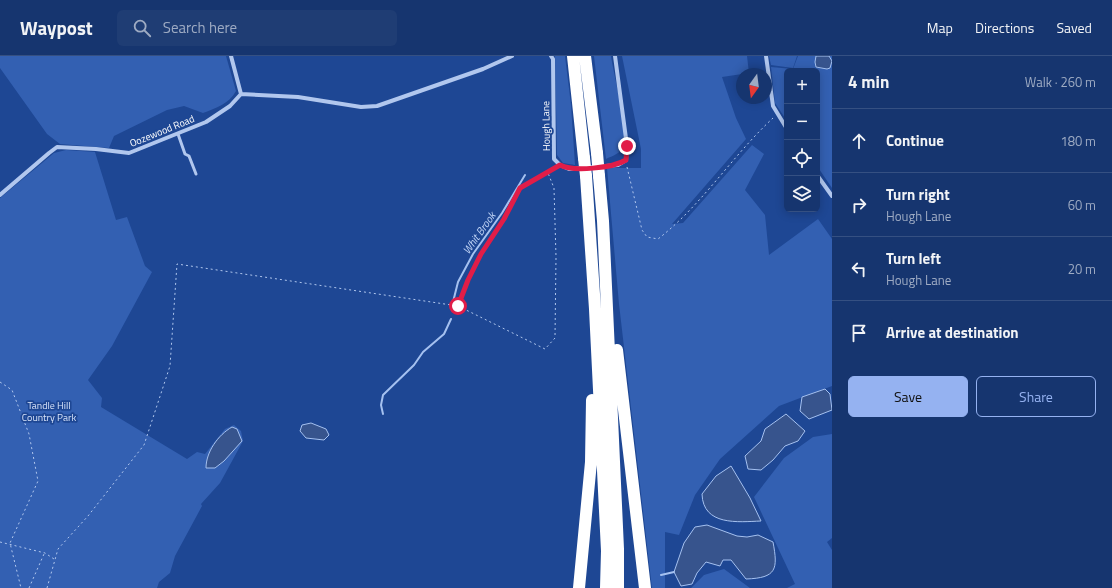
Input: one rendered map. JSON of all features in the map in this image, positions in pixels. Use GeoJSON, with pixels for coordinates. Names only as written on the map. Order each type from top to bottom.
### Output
{"type":"FeatureCollection","features":[{"type":"Feature","properties":{"kind":"highway"},"geometry":{"type":"LineString","coordinates":[[573,56],[586,176],[592,251],[606,543],[606,588]]}},
{"type":"Feature","properties":{"kind":"highway"},"geometry":{"type":"LineString","coordinates":[[585,56],[600,176],[603,221],[618,542],[618,588]]}},
{"type":"Feature","properties":{"kind":"highway"},"geometry":{"type":"LineString","coordinates":[[603,221],[622,402],[645,588]]}},
{"type":"Feature","properties":{"kind":"highway"},"geometry":{"type":"LineString","coordinates":[[579,588],[591,462],[592,251]]}},
{"type":"Feature","properties":{"kind":"street"},"geometry":{"type":"LineString","coordinates":[[231,56],[241,94],[298,97],[361,107],[377,106],[483,69],[512,56]]}},
{"type":"Feature","properties":{"kind":"street","name":"Hough Lane"},"geometry":{"type":"LineString","coordinates":[[551,56],[553,59],[554,159],[560,165]]}},
{"type":"Feature","properties":{"kind":"street"},"geometry":{"type":"LineString","coordinates":[[560,165],[569,169],[618,165],[626,160],[627,146],[615,56]]}},
{"type":"Feature","properties":{"kind":"street"},"geometry":{"type":"LineString","coordinates":[[766,56],[773,106],[784,124]]}},
{"type":"Feature","properties":{"kind":"street","name":"Oozewood Road"},"geometry":{"type":"LineString","coordinates":[[0,195],[49,153],[57,148],[96,149],[129,153],[206,122],[230,106],[241,94]]}},
{"type":"Feature","properties":{"kind":"street"},"geometry":{"type":"LineString","coordinates":[[818,176],[832,196]]}},
{"type":"Feature","properties":{"kind":"lane"},"geometry":{"type":"LineString","coordinates":[[178,134],[185,154],[189,156],[196,174]]}},
{"type":"Feature","properties":{"kind":"path"},"geometry":{"type":"LineString","coordinates":[[626,160],[642,230],[647,237],[658,239],[675,226],[754,136],[778,114]]}},
{"type":"Feature","properties":{"kind":"path"},"geometry":{"type":"LineString","coordinates":[[458,306],[468,280],[481,254],[504,219],[520,188],[560,165]]}},
{"type":"Feature","properties":{"kind":"path"},"geometry":{"type":"LineString","coordinates":[[47,588],[58,550],[88,516],[144,445],[170,366],[177,264],[458,306],[545,349],[555,338],[556,258],[554,188],[548,173]]}},
{"type":"Feature","properties":{"kind":"path"},"geometry":{"type":"LineString","coordinates":[[0,382],[12,390],[29,434],[38,481],[10,543],[22,588]]}},
{"type":"Feature","properties":{"kind":"path"},"geometry":{"type":"LineString","coordinates":[[0,542],[10,543],[45,553],[55,559]]}},
{"type":"Feature","properties":{"kind":"path"},"geometry":{"type":"LineString","coordinates":[[29,588],[45,553]]}},
{"type":"Feature","properties":{"kind":"green space"},"geometry":{"type":"Polygon","coordinates":[[[0,56],[226,56],[236,91],[226,102],[203,113],[184,106],[167,110],[114,136],[109,148],[60,144],[47,134],[0,68],[0,56]]]}},
{"type":"Feature","properties":{"kind":"green space"},"geometry":{"type":"Polygon","coordinates":[[[555,56],[565,56],[571,105],[575,165],[563,163],[557,155],[555,56]]]}},
{"type":"Feature","properties":{"kind":"green space"},"geometry":{"type":"Polygon","coordinates":[[[594,56],[611,56],[624,128],[623,146],[621,151],[606,159],[594,56]]]}},
{"type":"Feature","properties":{"kind":"green space"},"geometry":{"type":"Polygon","coordinates":[[[622,56],[747,56],[748,68],[736,68],[736,75],[722,77],[736,118],[746,139],[672,224],[683,223],[752,145],[764,154],[745,190],[765,215],[769,255],[818,219],[832,239],[832,386],[779,406],[720,459],[695,495],[679,535],[665,532],[665,588],[652,588],[619,304],[607,168],[641,168],[641,149],[622,56]]]}},
{"type":"Feature","properties":{"kind":"green space"},"geometry":{"type":"Polygon","coordinates":[[[769,56],[797,56],[793,68],[771,65],[769,56]]]}},
{"type":"Feature","properties":{"kind":"green space"},"geometry":{"type":"Polygon","coordinates":[[[798,56],[832,56],[832,188],[820,170],[820,68],[793,68],[798,56]]]}},
{"type":"Feature","properties":{"kind":"green space"},"geometry":{"type":"Polygon","coordinates":[[[771,67],[784,68],[784,116],[775,103],[771,67]]]}},
{"type":"Feature","properties":{"kind":"green space","name":"Tandle Hill Country Park"},"geometry":{"type":"Polygon","coordinates":[[[66,150],[95,152],[116,220],[127,217],[145,266],[152,272],[112,346],[88,380],[102,398],[101,407],[187,459],[197,452],[205,454],[225,429],[234,425],[241,431],[243,441],[220,483],[201,504],[202,506],[175,556],[170,573],[159,582],[157,588],[0,588],[0,198],[54,153],[66,150]]]}},
{"type":"Feature","properties":{"kind":"green space"},"geometry":{"type":"Polygon","coordinates":[[[832,434],[832,538],[827,542],[832,550],[832,588],[787,588],[795,584],[754,497],[784,458],[813,437],[832,434]]]}},
{"type":"Feature","properties":{"kind":"green space"},"geometry":{"type":"Polygon","coordinates":[[[724,569],[750,588],[691,588],[704,575],[724,569]]]}},
{"type":"Feature","properties":{"kind":"shaded area"},"geometry":{"type":"Polygon","coordinates":[[[816,56],[829,56],[832,61],[830,68],[827,69],[816,67],[816,56]]]}},
{"type":"Feature","properties":{"kind":"shaded area"},"geometry":{"type":"Polygon","coordinates":[[[825,389],[830,394],[832,410],[809,419],[800,411],[802,397],[825,389]]]}},
{"type":"Feature","properties":{"kind":"shaded area"},"geometry":{"type":"Polygon","coordinates":[[[786,414],[805,431],[798,441],[785,446],[773,460],[761,470],[748,469],[745,456],[761,441],[765,429],[786,414]]]}},
{"type":"Feature","properties":{"kind":"shaded area"},"geometry":{"type":"Polygon","coordinates":[[[311,423],[326,429],[329,435],[324,440],[306,438],[300,431],[302,425],[311,423]]]}},
{"type":"Feature","properties":{"kind":"shaded area"},"geometry":{"type":"Polygon","coordinates":[[[232,427],[237,429],[242,441],[224,461],[215,468],[206,468],[208,456],[214,444],[227,430],[232,427]]]}},
{"type":"Feature","properties":{"kind":"shaded area"},"geometry":{"type":"Polygon","coordinates":[[[731,466],[750,498],[761,521],[742,522],[723,520],[708,512],[704,504],[702,494],[716,476],[731,466]]]}},
{"type":"Feature","properties":{"kind":"shaded area"},"geometry":{"type":"Polygon","coordinates":[[[707,525],[737,536],[747,537],[758,535],[773,542],[775,551],[775,565],[773,570],[764,577],[746,579],[731,560],[723,560],[720,566],[706,562],[697,573],[692,584],[681,586],[674,572],[684,543],[695,527],[707,525]]]}},
{"type":"Feature","properties":{"kind":"waterway","name":"Whit Brook"},"geometry":{"type":"LineString","coordinates":[[453,302],[458,282],[473,254],[502,213],[525,175]]}},
{"type":"Feature","properties":{"kind":"waterway","name":"Whit Brook"},"geometry":{"type":"LineString","coordinates":[[383,414],[381,405],[383,395],[414,365],[423,352],[444,334],[451,319]]}},
{"type":"Feature","properties":{"kind":"waterway"},"geometry":{"type":"LineString","coordinates":[[661,575],[674,572]]}},
{"type":"Feature","properties":{"kind":"route"},"geometry":{"type":"LineString","coordinates":[[458,306],[468,280],[481,254],[504,219],[520,188],[560,165],[569,169],[618,165],[626,160],[627,146]]}}]}
